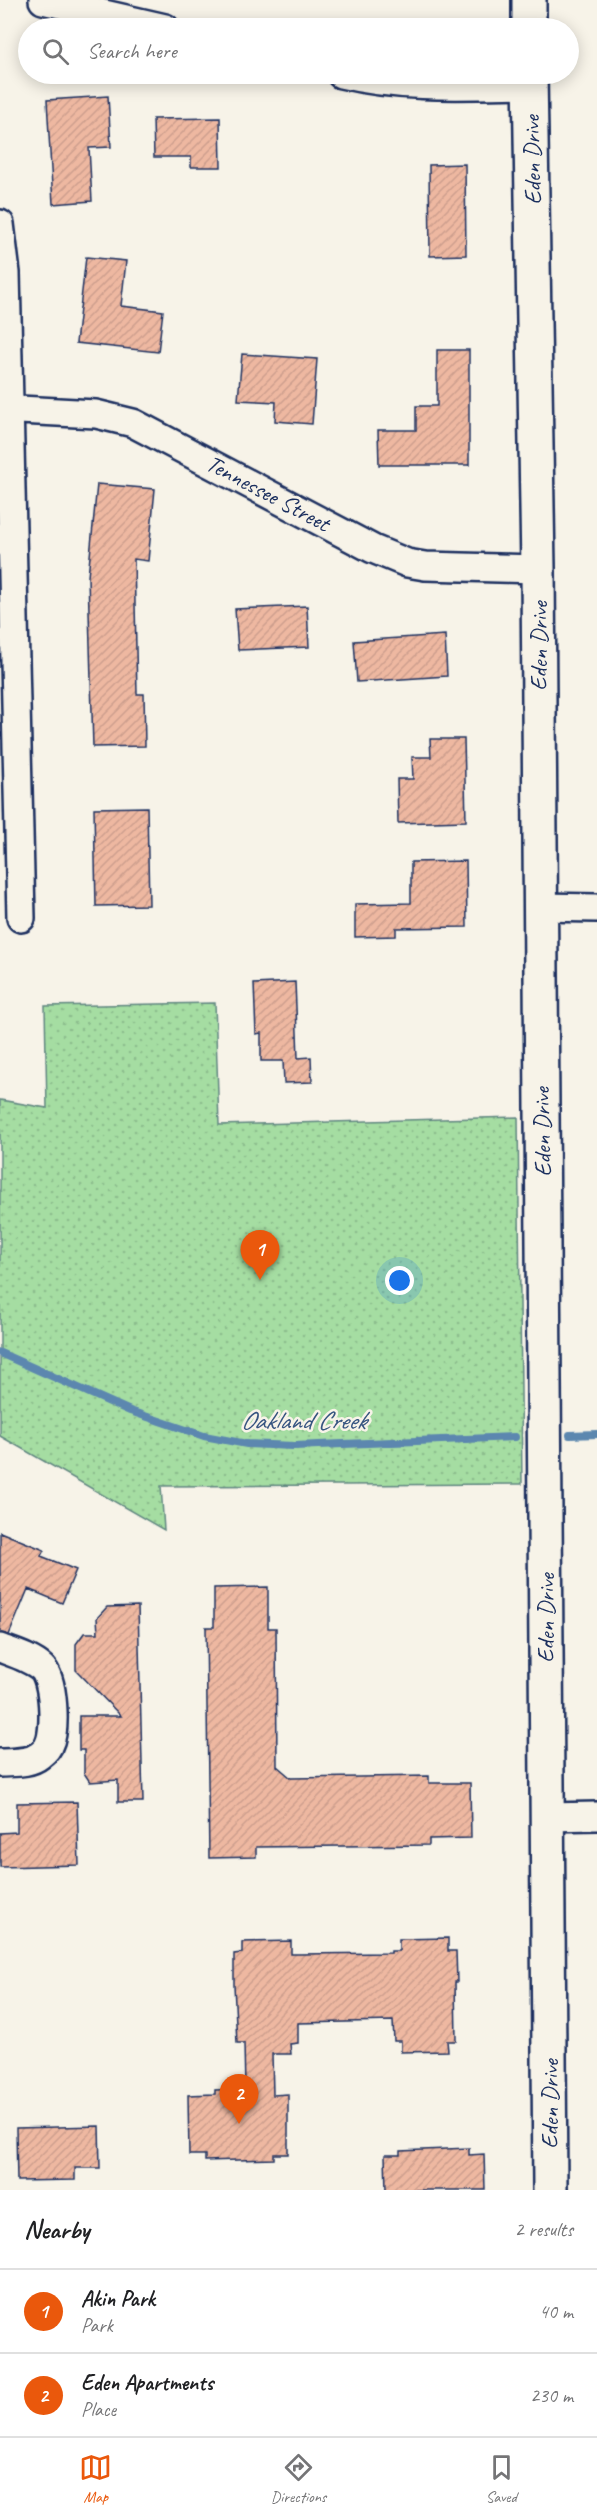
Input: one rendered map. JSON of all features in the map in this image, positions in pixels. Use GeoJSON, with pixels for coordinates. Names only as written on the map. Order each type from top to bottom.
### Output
{"type":"FeatureCollection","features":[{"type":"Feature","properties":{"kind":"street"},"geometry":{"type":"LineString","coordinates":[[43,0],[121,18]]}},
{"type":"Feature","properties":{"kind":"street"},"geometry":{"type":"LineString","coordinates":[[529,0],[530,18]]}},
{"type":"Feature","properties":{"kind":"street"},"geometry":{"type":"LineString","coordinates":[[403,84],[429,84]]}},
{"type":"Feature","properties":{"kind":"street","name":"Eden Drive"},"geometry":{"type":"LineString","coordinates":[[530,84],[538,569],[550,2190]]}},
{"type":"Feature","properties":{"kind":"street"},"geometry":{"type":"LineString","coordinates":[[0,224],[6,273],[5,409],[21,918]]}},
{"type":"Feature","properties":{"kind":"street","name":"Tennessee Street"},"geometry":{"type":"LineString","coordinates":[[5,409],[96,414],[133,423],[373,549],[407,563],[445,568],[538,569]]}},
{"type":"Feature","properties":{"kind":"street"},"geometry":{"type":"LineString","coordinates":[[540,908],[597,908]]}},
{"type":"Feature","properties":{"kind":"street"},"geometry":{"type":"LineString","coordinates":[[0,1648],[38,1665],[48,1676],[52,1690],[52,1731],[48,1747],[36,1758],[0,1763]]}},
{"type":"Feature","properties":{"kind":"street"},"geometry":{"type":"LineString","coordinates":[[548,1817],[597,1816]]}},
{"type":"Feature","properties":{"kind":"green space"},"geometry":{"type":"Polygon","coordinates":[[[215,1003],[219,1125],[518,1117],[522,1484],[161,1486],[164,1530],[0,1436],[0,1100],[47,1108],[45,1006],[215,1003]]]}},
{"type":"Feature","properties":{"kind":"building"},"geometry":{"type":"Polygon","coordinates":[[[108,96],[111,147],[89,148],[92,201],[53,204],[47,100],[108,96]]]}},
{"type":"Feature","properties":{"kind":"building"},"geometry":{"type":"Polygon","coordinates":[[[220,118],[221,167],[191,167],[191,157],[154,157],[153,119],[220,118]]]}},
{"type":"Feature","properties":{"kind":"building"},"geometry":{"type":"Polygon","coordinates":[[[465,164],[466,255],[430,256],[429,165],[465,164]]]}},
{"type":"Feature","properties":{"kind":"building"},"geometry":{"type":"Polygon","coordinates":[[[86,257],[126,261],[121,306],[163,311],[158,352],[76,343],[86,257]]]}},
{"type":"Feature","properties":{"kind":"building"},"geometry":{"type":"Polygon","coordinates":[[[437,350],[469,350],[469,465],[379,465],[378,430],[416,430],[416,406],[437,406],[437,350]]]}},
{"type":"Feature","properties":{"kind":"building"},"geometry":{"type":"Polygon","coordinates":[[[242,354],[317,359],[312,424],[275,421],[276,402],[238,400],[242,354]]]}},
{"type":"Feature","properties":{"kind":"building"},"geometry":{"type":"Polygon","coordinates":[[[97,484],[155,489],[148,561],[134,559],[137,694],[144,694],[145,746],[93,747],[88,577],[97,484]]]}},
{"type":"Feature","properties":{"kind":"building"},"geometry":{"type":"Polygon","coordinates":[[[307,606],[309,647],[238,650],[235,609],[307,606]]]}},
{"type":"Feature","properties":{"kind":"building"},"geometry":{"type":"Polygon","coordinates":[[[445,635],[447,676],[357,682],[354,641],[445,635]]]}},
{"type":"Feature","properties":{"kind":"building"},"geometry":{"type":"Polygon","coordinates":[[[430,739],[464,739],[466,821],[398,823],[397,779],[413,779],[412,757],[431,757],[430,739]]]}},
{"type":"Feature","properties":{"kind":"building"},"geometry":{"type":"Polygon","coordinates":[[[147,807],[149,905],[96,906],[94,808],[147,807]]]}},
{"type":"Feature","properties":{"kind":"building"},"geometry":{"type":"Polygon","coordinates":[[[466,861],[467,927],[396,928],[396,936],[355,937],[355,904],[411,903],[411,862],[466,861]]]}},
{"type":"Feature","properties":{"kind":"building"},"geometry":{"type":"Polygon","coordinates":[[[295,982],[298,1058],[311,1057],[312,1082],[284,1083],[283,1061],[261,1061],[261,1033],[256,1034],[254,984],[295,982]]]}},
{"type":"Feature","properties":{"kind":"building"},"geometry":{"type":"Polygon","coordinates":[[[0,1532],[44,1550],[41,1556],[76,1570],[62,1603],[28,1589],[9,1635],[0,1633],[0,1532]]]}},
{"type":"Feature","properties":{"kind":"building"},"geometry":{"type":"Polygon","coordinates":[[[268,1587],[268,1628],[276,1628],[277,1766],[291,1778],[429,1776],[429,1783],[470,1783],[471,1838],[429,1839],[429,1845],[256,1847],[256,1857],[209,1858],[206,1627],[214,1627],[214,1588],[268,1587]]]}},
{"type":"Feature","properties":{"kind":"building"},"geometry":{"type":"Polygon","coordinates":[[[138,1606],[143,1802],[118,1802],[118,1780],[90,1782],[84,1773],[84,1750],[79,1750],[79,1716],[121,1716],[76,1670],[76,1644],[84,1633],[98,1633],[97,1618],[107,1607],[138,1606]]]}},
{"type":"Feature","properties":{"kind":"building"},"geometry":{"type":"Polygon","coordinates":[[[77,1802],[79,1865],[0,1867],[0,1833],[17,1832],[17,1803],[77,1802]]]}},
{"type":"Feature","properties":{"kind":"building"},"geometry":{"type":"Polygon","coordinates":[[[448,1938],[448,1951],[456,1951],[457,1982],[455,1982],[456,2041],[447,2041],[448,2051],[401,2052],[401,2041],[394,2041],[393,2021],[298,2023],[298,2043],[290,2044],[291,2054],[272,2054],[273,2095],[288,2094],[288,2154],[274,2154],[274,2159],[205,2161],[205,2155],[189,2155],[188,2095],[215,2094],[215,2090],[245,2089],[244,2043],[237,2043],[234,1985],[234,1954],[242,1953],[242,1942],[291,1941],[291,1954],[391,1953],[391,1951],[399,1951],[399,1939],[448,1938]]]}},
{"type":"Feature","properties":{"kind":"building"},"geometry":{"type":"Polygon","coordinates":[[[99,2126],[100,2168],[75,2168],[75,2180],[17,2181],[16,2128],[99,2126]]]}},
{"type":"Feature","properties":{"kind":"building"},"geometry":{"type":"Polygon","coordinates":[[[469,2148],[469,2155],[484,2154],[485,2190],[386,2190],[385,2155],[400,2155],[400,2151],[469,2148]]]}},
{"type":"Feature","properties":{"kind":"waterway","name":"Oakland Creek"},"geometry":{"type":"LineString","coordinates":[[0,1353],[130,1411],[204,1436],[247,1444],[294,1446],[515,1437]]}},
{"type":"Feature","properties":{"kind":"waterway","name":"Oakland Creek"},"geometry":{"type":"LineString","coordinates":[[570,1435],[597,1434]]}},
{"type":"Feature","properties":{"kind":"place","name":"Akin Park"},"geometry":{"type":"Point","coordinates":[260,1280]}},
{"type":"Feature","properties":{"kind":"place","name":"Eden Apartments"},"geometry":{"type":"Point","coordinates":[239,2124]}}]}
